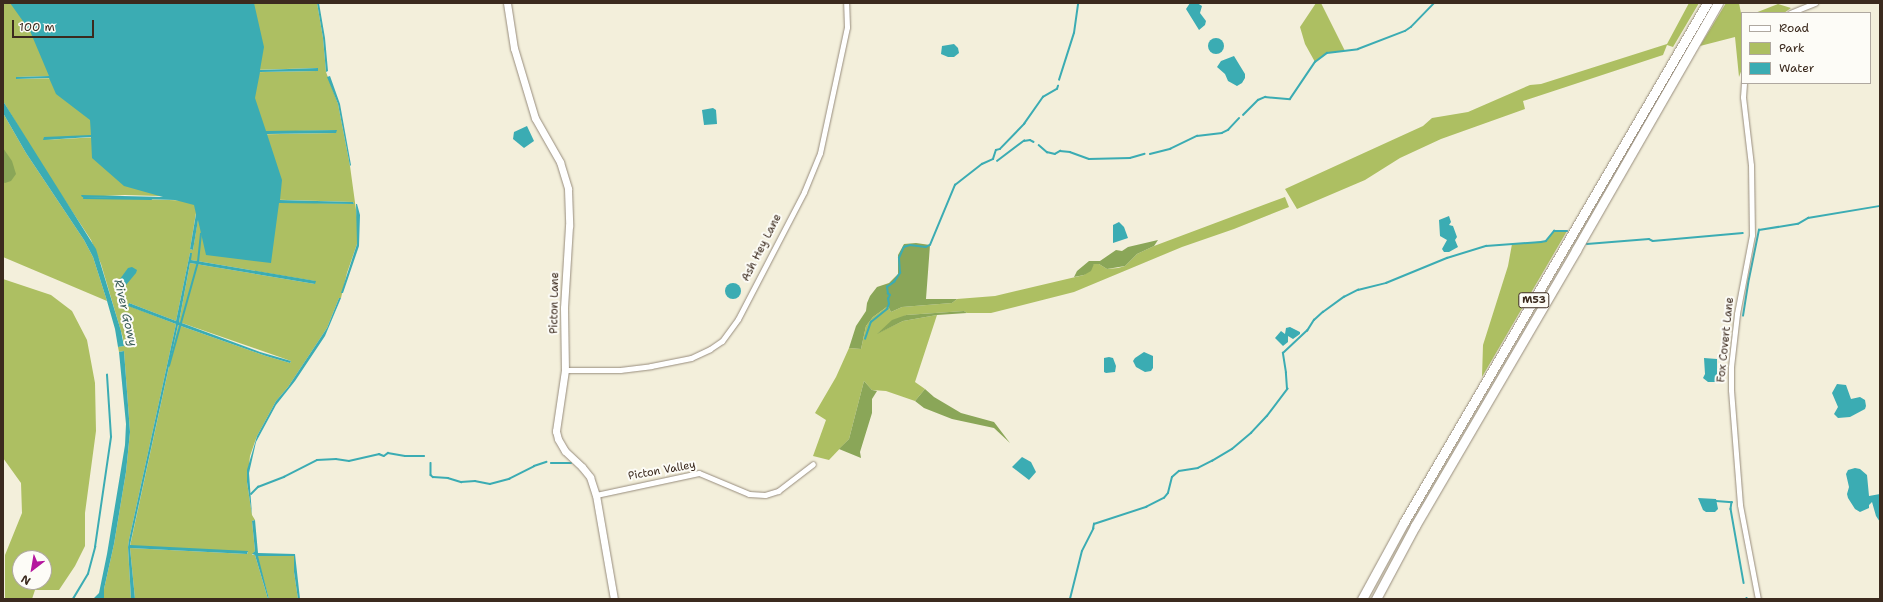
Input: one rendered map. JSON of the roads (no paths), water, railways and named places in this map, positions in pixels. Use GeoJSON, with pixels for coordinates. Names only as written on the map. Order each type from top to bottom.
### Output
{"type":"FeatureCollection","features":[{"type":"Feature","properties":{"kind":"highway","name":"M53"},"geometry":{"type":"LineString","coordinates":[[1362,599],[1404,522],[1707,3]]}},
{"type":"Feature","properties":{"kind":"highway","name":"M53"},"geometry":{"type":"LineString","coordinates":[[1376,599],[1415,526],[1718,3]]}},
{"type":"Feature","properties":{"kind":"street","name":"Picton Lane"},"geometry":{"type":"LineString","coordinates":[[507,3],[514,48],[535,118],[560,162],[568,189],[569,226],[564,308],[565,370],[556,431],[558,439],[565,451],[590,477],[596,495],[614,599]]}},
{"type":"Feature","properties":{"kind":"street","name":"Ash Hey Lane"},"geometry":{"type":"LineString","coordinates":[[565,370],[620,370],[651,366],[691,358],[710,349],[722,341],[738,319],[804,192],[820,153],[847,27],[846,3]]}},
{"type":"Feature","properties":{"kind":"street"},"geometry":{"type":"LineString","coordinates":[[1792,12],[1815,3]]}},
{"type":"Feature","properties":{"kind":"street","name":"Fox Covert Lane"},"geometry":{"type":"LineString","coordinates":[[1744,84],[1743,97],[1751,165],[1752,235],[1737,314],[1731,368],[1731,390],[1740,504],[1758,599]]}},
{"type":"Feature","properties":{"kind":"street","name":"Picton Valley"},"geometry":{"type":"LineString","coordinates":[[596,495],[700,473],[749,494],[765,495],[778,492],[813,464]]}},
{"type":"Feature","properties":{"kind":"water"},"geometry":{"type":"Polygon","coordinates":[[[10,3],[254,3],[264,47],[260,70],[318,68],[318,71],[260,72],[255,98],[266,131],[337,130],[336,133],[267,134],[282,180],[280,200],[353,202],[354,204],[279,203],[271,263],[206,255],[198,220],[193,250],[190,249],[196,214],[194,205],[175,200],[82,197],[81,195],[163,197],[124,186],[92,158],[91,137],[43,140],[44,137],[91,135],[90,120],[56,94],[49,78],[16,79],[16,77],[49,76],[30,31],[10,3]]]}},
{"type":"Feature","properties":{"kind":"water"},"geometry":{"type":"Polygon","coordinates":[[[317,3],[319,3],[325,38],[328,71],[326,72],[323,38],[317,3]]]}},
{"type":"Feature","properties":{"kind":"water"},"geometry":{"type":"Polygon","coordinates":[[[1190,3],[1197,3],[1202,6],[1200,13],[1206,21],[1205,25],[1199,30],[1186,9],[1190,3]]]}},
{"type":"Feature","properties":{"kind":"water"},"geometry":{"type":"Polygon","coordinates":[[[1213,38],[1219,38],[1224,43],[1222,52],[1219,54],[1213,54],[1208,49],[1208,43],[1213,38]]]}},
{"type":"Feature","properties":{"kind":"water"},"geometry":{"type":"Polygon","coordinates":[[[954,44],[958,48],[959,53],[954,57],[948,57],[941,54],[942,46],[954,44]]]}},
{"type":"Feature","properties":{"kind":"water"},"geometry":{"type":"Polygon","coordinates":[[[1234,56],[1245,74],[1245,78],[1242,83],[1237,86],[1228,81],[1225,74],[1217,67],[1221,61],[1234,56]]]}},
{"type":"Feature","properties":{"kind":"water"},"geometry":{"type":"Polygon","coordinates":[[[330,76],[340,104],[350,166],[338,104],[327,77],[330,76]]]}},
{"type":"Feature","properties":{"kind":"water"},"geometry":{"type":"Polygon","coordinates":[[[3,101],[96,249],[121,331],[124,346],[118,347],[115,329],[93,257],[84,240],[26,153],[3,113],[3,101]]]}},
{"type":"Feature","properties":{"kind":"water"},"geometry":{"type":"Polygon","coordinates":[[[713,108],[716,110],[717,124],[704,125],[702,110],[713,108]]]}},
{"type":"Feature","properties":{"kind":"water"},"geometry":{"type":"Polygon","coordinates":[[[527,126],[534,141],[524,148],[513,139],[514,132],[527,126]]]}},
{"type":"Feature","properties":{"kind":"water"},"geometry":{"type":"Polygon","coordinates":[[[356,204],[360,215],[359,246],[343,293],[341,293],[357,244],[356,204]]]}},
{"type":"Feature","properties":{"kind":"water"},"geometry":{"type":"Polygon","coordinates":[[[1449,216],[1451,222],[1449,225],[1453,226],[1457,237],[1455,240],[1458,247],[1449,252],[1444,252],[1442,249],[1447,240],[1440,236],[1439,220],[1449,216]]]}},
{"type":"Feature","properties":{"kind":"water"},"geometry":{"type":"Polygon","coordinates":[[[1119,222],[1124,227],[1128,238],[1113,243],[1113,225],[1119,222]]]}},
{"type":"Feature","properties":{"kind":"water"},"geometry":{"type":"Polygon","coordinates":[[[190,253],[192,253],[191,260],[316,281],[315,284],[190,263],[179,322],[260,352],[291,361],[290,363],[266,356],[178,325],[130,545],[248,551],[247,554],[130,548],[135,599],[131,599],[128,547],[129,540],[176,324],[128,306],[129,303],[176,321],[190,253]]]}},
{"type":"Feature","properties":{"kind":"water"},"geometry":{"type":"Polygon","coordinates":[[[132,267],[137,270],[136,273],[126,285],[123,285],[120,279],[128,268],[132,267]]]}},
{"type":"Feature","properties":{"kind":"water"},"geometry":{"type":"Polygon","coordinates":[[[733,283],[740,288],[741,291],[736,298],[733,299],[726,294],[725,291],[730,284],[733,283]]]}},
{"type":"Feature","properties":{"kind":"water"},"geometry":{"type":"Polygon","coordinates":[[[339,298],[341,298],[325,336],[295,381],[276,405],[256,442],[249,473],[252,515],[247,482],[247,470],[257,436],[276,401],[288,387],[327,328],[339,298]]]}},
{"type":"Feature","properties":{"kind":"water"},"geometry":{"type":"Polygon","coordinates":[[[1290,327],[1300,332],[1300,334],[1293,339],[1288,336],[1288,342],[1283,346],[1275,338],[1281,331],[1285,334],[1286,328],[1290,327]]]}},
{"type":"Feature","properties":{"kind":"water"},"geometry":{"type":"Polygon","coordinates":[[[124,351],[130,432],[126,472],[114,544],[104,589],[104,599],[93,599],[99,593],[125,445],[126,424],[119,352],[124,351]]]}},
{"type":"Feature","properties":{"kind":"water"},"geometry":{"type":"Polygon","coordinates":[[[1144,352],[1153,356],[1153,368],[1151,371],[1145,372],[1136,367],[1133,361],[1144,352]]]}},
{"type":"Feature","properties":{"kind":"water"},"geometry":{"type":"Polygon","coordinates":[[[1104,358],[1113,358],[1116,366],[1115,372],[1106,373],[1104,372],[1104,358]]]}},
{"type":"Feature","properties":{"kind":"water"},"geometry":{"type":"Polygon","coordinates":[[[1704,358],[1717,359],[1717,382],[1708,382],[1703,378],[1705,374],[1704,358]]]}},
{"type":"Feature","properties":{"kind":"water"},"geometry":{"type":"Polygon","coordinates":[[[1837,384],[1846,385],[1851,399],[1860,397],[1865,400],[1865,409],[1850,417],[1838,418],[1834,414],[1838,407],[1832,393],[1837,384]]]}},
{"type":"Feature","properties":{"kind":"water"},"geometry":{"type":"Polygon","coordinates":[[[1022,457],[1031,462],[1036,472],[1029,480],[1012,467],[1022,457]]]}},
{"type":"Feature","properties":{"kind":"water"},"geometry":{"type":"Polygon","coordinates":[[[1855,468],[1860,469],[1867,475],[1869,496],[1880,494],[1880,522],[1876,516],[1872,502],[1869,505],[1869,508],[1860,512],[1855,509],[1848,498],[1847,494],[1849,487],[1846,474],[1848,470],[1855,468]]]}},
{"type":"Feature","properties":{"kind":"water"},"geometry":{"type":"Polygon","coordinates":[[[1698,498],[1716,499],[1718,509],[1715,512],[1706,512],[1703,510],[1698,498]]]}},
{"type":"Feature","properties":{"kind":"water"},"geometry":{"type":"Polygon","coordinates":[[[255,520],[258,553],[295,554],[300,599],[298,599],[294,572],[294,556],[258,556],[268,599],[255,555],[252,554],[255,551],[252,521],[255,520]]]}},
{"type":"Feature","properties":{"kind":"waterway"},"geometry":{"type":"LineString","coordinates":[[1059,80],[1074,33],[1078,3]]}},
{"type":"Feature","properties":{"kind":"waterway"},"geometry":{"type":"LineString","coordinates":[[1243,115],[1258,100],[1265,97],[1290,99],[1315,62],[1327,53],[1358,49],[1405,31],[1411,27],[1434,3]]}},
{"type":"Feature","properties":{"kind":"waterway"},"geometry":{"type":"LineString","coordinates":[[865,339],[871,322],[887,309],[890,295],[888,294],[887,287],[894,282],[900,273],[899,258],[904,247],[910,245],[926,247],[930,245],[955,185],[982,164],[993,159],[996,150],[1000,149],[1024,124],[1043,97],[1057,89],[1058,86]]}},
{"type":"Feature","properties":{"kind":"waterway"},"geometry":{"type":"LineString","coordinates":[[1150,154],[1170,149],[1197,136],[1222,133],[1228,130],[1239,118]]}},
{"type":"Feature","properties":{"kind":"waterway"},"geometry":{"type":"LineString","coordinates":[[997,161],[1024,141],[1030,140],[1034,142]]}},
{"type":"Feature","properties":{"kind":"waterway"},"geometry":{"type":"LineString","coordinates":[[1039,145],[1047,152],[1055,154],[1060,151],[1070,152],[1089,159],[1130,158],[1144,154]]}},
{"type":"Feature","properties":{"kind":"waterway"},"geometry":{"type":"LineString","coordinates":[[84,198],[151,199]]}},
{"type":"Feature","properties":{"kind":"waterway"},"geometry":{"type":"LineString","coordinates":[[1743,316],[1759,230],[1798,224],[1808,218],[1880,206]]}},
{"type":"Feature","properties":{"kind":"waterway"},"geometry":{"type":"LineString","coordinates":[[1070,599],[1082,551],[1094,524],[1146,507],[1164,498],[1168,493],[1172,477],[1179,471],[1198,468],[1212,461],[1232,449],[1251,433],[1267,416],[1287,389],[1283,353],[1307,331],[1314,320],[1323,312],[1344,297],[1358,290],[1386,283],[1447,258],[1486,246],[1546,241],[1554,231],[1567,231]]}},
{"type":"Feature","properties":{"kind":"waterway"},"geometry":{"type":"LineString","coordinates":[[1587,244],[1649,239],[1653,241],[1743,233]]}},
{"type":"Feature","properties":{"kind":"waterway"},"geometry":{"type":"LineString","coordinates":[[169,366],[198,262],[201,234]]}},
{"type":"Feature","properties":{"kind":"waterway"},"geometry":{"type":"LineString","coordinates":[[73,599],[88,574],[95,547],[111,437],[107,375]]}},
{"type":"Feature","properties":{"kind":"waterway"},"geometry":{"type":"LineString","coordinates":[[251,494],[258,487],[284,477],[317,460],[336,459],[349,461],[379,454],[384,456],[388,453],[405,456],[424,456]]}},
{"type":"Feature","properties":{"kind":"waterway"},"geometry":{"type":"LineString","coordinates":[[431,463],[431,475],[433,477],[448,478],[461,482],[475,481],[490,484],[509,479],[534,466],[546,462]]}},
{"type":"Feature","properties":{"kind":"waterway"},"geometry":{"type":"LineString","coordinates":[[551,463],[571,463]]}},
{"type":"Feature","properties":{"kind":"waterway"},"geometry":{"type":"LineString","coordinates":[[1716,501],[1732,502],[1731,509],[1744,583]]}},
{"type":"Feature","properties":{"kind":"water label","name":"River Gowy"},"geometry":{"type":"Point","coordinates":[125,313]}}]}
